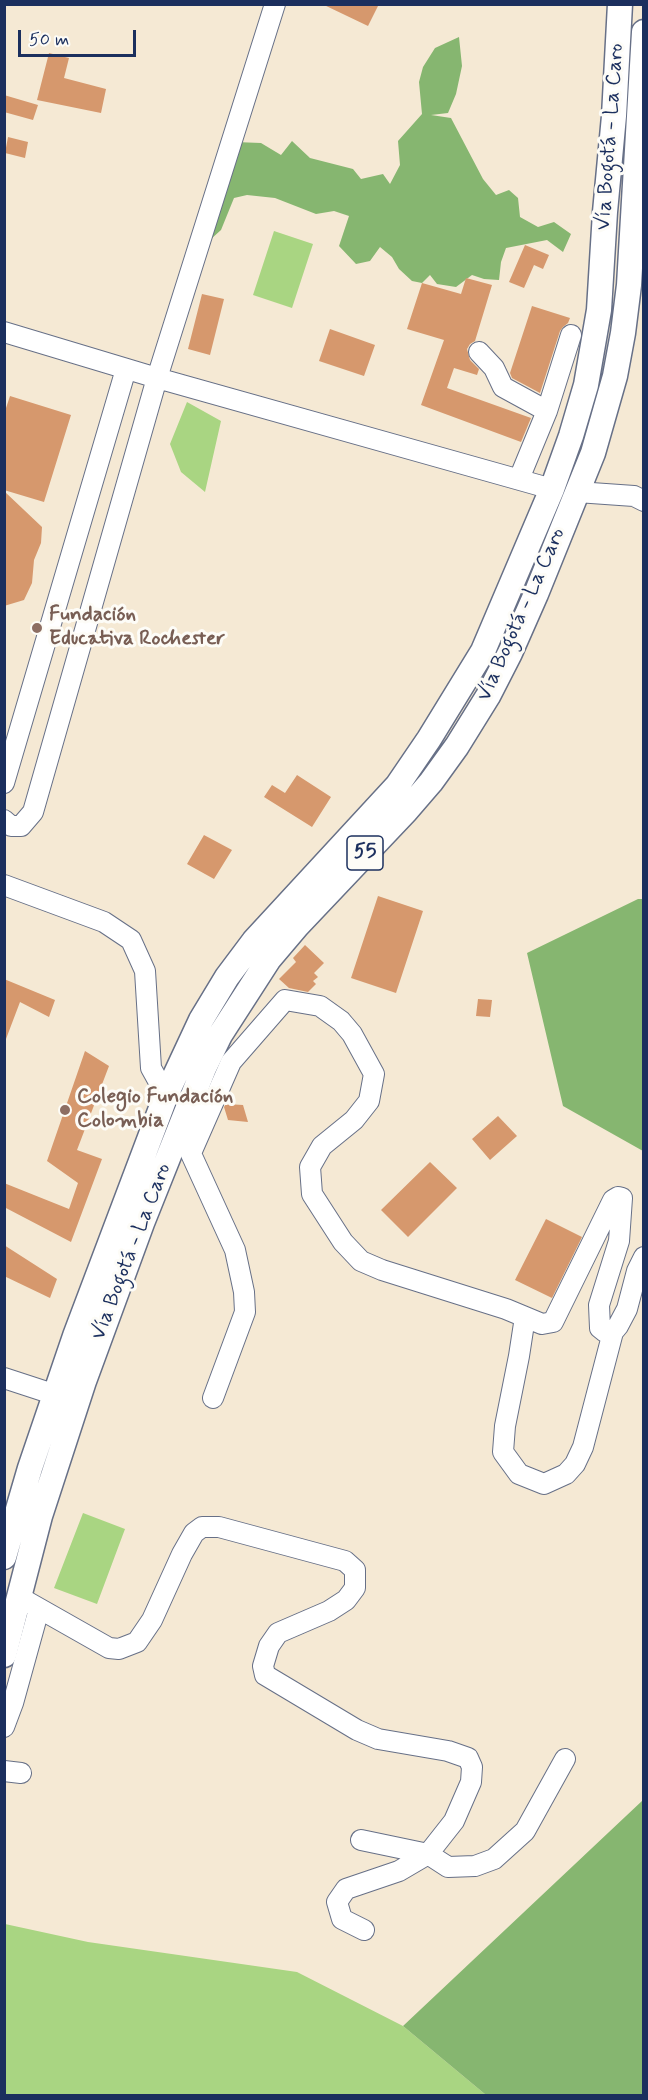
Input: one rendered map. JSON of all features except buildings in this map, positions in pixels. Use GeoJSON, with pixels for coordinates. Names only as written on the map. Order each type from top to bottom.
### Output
{"type":"FeatureCollection","features":[{"type":"Feature","properties":{"kind":"main road","name":"Vía Bogotá - La Caro"},"geometry":{"type":"LineString","coordinates":[[4,1557],[10,1518],[56,1395],[75,1336],[166,1095],[201,1020],[227,977],[280,911],[397,786],[450,707],[483,651],[552,489],[571,436],[585,385],[599,310],[620,4]]}},
{"type":"Feature","properties":{"kind":"main road","name":"Vía Bogotá - La Caro"},"geometry":{"type":"LineString","coordinates":[[4,1655],[40,1516],[84,1381],[142,1222],[220,1035],[269,959],[297,926],[406,811],[431,782],[463,736],[488,696],[510,653],[577,492],[603,421],[623,333],[629,285],[644,32]]}},
{"type":"Feature","properties":{"kind":"street"},"geometry":{"type":"LineString","coordinates":[[4,820],[10,826],[21,826],[33,812],[157,378],[275,4]]}},
{"type":"Feature","properties":{"kind":"street"},"geometry":{"type":"LineString","coordinates":[[4,332],[157,378],[552,489]]}},
{"type":"Feature","properties":{"kind":"street"},"geometry":{"type":"LineString","coordinates":[[519,479],[547,411],[571,335]]}},
{"type":"Feature","properties":{"kind":"street"},"geometry":{"type":"LineString","coordinates":[[480,352],[494,368],[503,387],[547,411]]}},
{"type":"Feature","properties":{"kind":"street"},"geometry":{"type":"LineString","coordinates":[[4,783],[126,369]]}},
{"type":"Feature","properties":{"kind":"street"},"geometry":{"type":"LineString","coordinates":[[577,492],[634,496],[644,501]]}},
{"type":"Feature","properties":{"kind":"street"},"geometry":{"type":"LineString","coordinates":[[4,885],[104,922],[131,940],[145,971],[151,1068],[166,1095]]}},
{"type":"Feature","properties":{"kind":"street"},"geometry":{"type":"LineString","coordinates":[[191,1153],[231,1062],[285,1000],[321,1006],[341,1021],[352,1034],[374,1074],[369,1101],[354,1120],[322,1146],[310,1167],[312,1194],[343,1242],[361,1261],[382,1270],[442,1287],[542,1324],[553,1322],[609,1208],[618,1197],[622,1198],[619,1241],[599,1305],[598,1317],[600,1328],[605,1332],[613,1332]]}},
{"type":"Feature","properties":{"kind":"street"},"geometry":{"type":"LineString","coordinates":[[179,1130],[235,1250],[244,1292],[245,1312],[213,1398]]}},
{"type":"Feature","properties":{"kind":"street"},"geometry":{"type":"LineString","coordinates":[[525,1317],[505,1426],[503,1452],[519,1474],[544,1484],[566,1474],[575,1464],[583,1447],[613,1332],[627,1309],[644,1257]]}},
{"type":"Feature","properties":{"kind":"street"},"geometry":{"type":"LineString","coordinates":[[4,1378],[56,1395]]}},
{"type":"Feature","properties":{"kind":"street"},"geometry":{"type":"LineString","coordinates":[[18,1597],[109,1648],[118,1649],[137,1642],[152,1620],[182,1554],[194,1533],[202,1527],[219,1527],[345,1561],[355,1570],[355,1588],[346,1600],[329,1611],[278,1633],[269,1646],[263,1666],[265,1675],[357,1730],[378,1738],[448,1751],[468,1758],[472,1767],[471,1782],[454,1821],[428,1854],[399,1871],[346,1889],[337,1902],[342,1919],[364,1930]]}},
{"type":"Feature","properties":{"kind":"street"},"geometry":{"type":"LineString","coordinates":[[4,1727],[14,1703],[39,1609]]}},
{"type":"Feature","properties":{"kind":"street"},"geometry":{"type":"LineString","coordinates":[[361,1840],[428,1854],[448,1867],[475,1866],[494,1859],[525,1831],[565,1759]]}},
{"type":"Feature","properties":{"kind":"green space"},"geometry":{"type":"Polygon","coordinates":[[[459,37],[462,66],[456,94],[448,113],[431,115],[451,118],[483,179],[496,195],[509,190],[518,198],[520,217],[538,227],[554,222],[571,234],[563,252],[547,240],[506,248],[501,262],[499,280],[472,275],[456,287],[437,284],[430,275],[422,283],[412,281],[399,269],[392,257],[380,247],[370,261],[356,264],[339,246],[349,216],[334,211],[316,214],[275,198],[247,195],[234,198],[221,230],[211,239],[202,231],[235,142],[261,143],[281,155],[292,141],[310,158],[353,169],[361,179],[383,174],[390,184],[400,165],[398,141],[422,114],[419,82],[423,67],[435,48],[459,37]]]}},
{"type":"Feature","properties":{"kind":"green space"},"geometry":{"type":"Polygon","coordinates":[[[274,231],[313,244],[292,308],[253,295],[274,231]]]}},
{"type":"Feature","properties":{"kind":"green space"},"geometry":{"type":"Polygon","coordinates":[[[187,402],[221,421],[205,492],[181,472],[170,444],[187,402]]]}},
{"type":"Feature","properties":{"kind":"green space"},"geometry":{"type":"Polygon","coordinates":[[[638,899],[644,899],[643,1151],[563,1106],[527,953],[638,899]]]}},
{"type":"Feature","properties":{"kind":"green space"},"geometry":{"type":"Polygon","coordinates":[[[83,1513],[125,1529],[97,1604],[54,1588],[83,1513]]]}},
{"type":"Feature","properties":{"kind":"green space"},"geometry":{"type":"Polygon","coordinates":[[[643,1800],[643,2095],[486,2095],[403,2026],[643,1800]]]}},
{"type":"Feature","properties":{"kind":"green space"},"geometry":{"type":"Polygon","coordinates":[[[5,1924],[88,1942],[297,1972],[403,2026],[486,2095],[5,2095],[5,1924]]]}},
{"type":"Feature","properties":{"kind":"place","name":"Fundación Educativa Rochester"},"geometry":{"type":"Point","coordinates":[37,628]}},
{"type":"Feature","properties":{"kind":"place","name":"Colegio Fundación Colombia"},"geometry":{"type":"Point","coordinates":[65,1110]}}]}
